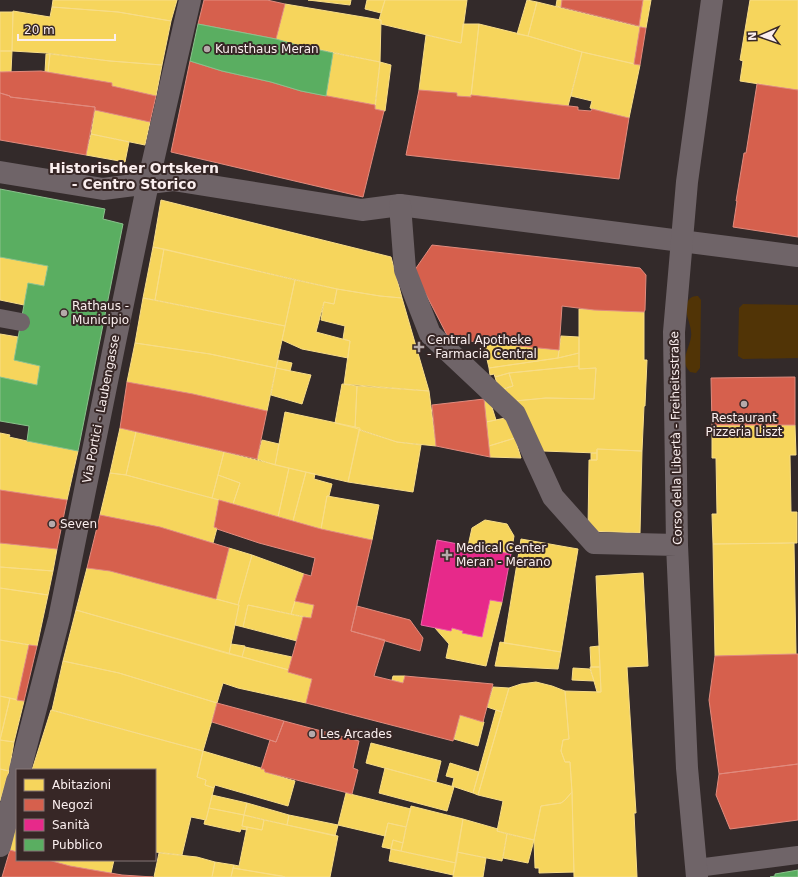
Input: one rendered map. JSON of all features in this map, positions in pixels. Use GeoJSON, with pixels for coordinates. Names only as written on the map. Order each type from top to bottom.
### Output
{"type":"FeatureCollection","features":[{"type":"Feature","properties":{"kind":"street","name":"Via Portici - Laubengasse"},"geometry":{"type":"LineString","coordinates":[[20,769],[60,619],[113,350],[148,183],[190,0]]}},
{"type":"Feature","properties":{"kind":"street","name":"Corso della Libertà - Freiheitsstraße"},"geometry":{"type":"LineString","coordinates":[[697,873],[687,768],[677,545],[674,332],[687,182],[712,0]]}},
{"type":"Feature","properties":{"kind":"street"},"geometry":{"type":"LineString","coordinates":[[0,172],[103,189],[173,180],[362,210],[400,205],[798,256]]}},
{"type":"Feature","properties":{"kind":"street"},"geometry":{"type":"LineString","coordinates":[[400,205],[405,270],[430,334],[515,414],[552,497],[594,543],[677,545]]}},
{"type":"Feature","properties":{"kind":"street"},"geometry":{"type":"LineString","coordinates":[[0,846],[16,785]]}},
{"type":"Feature","properties":{"kind":"lane"},"geometry":{"type":"LineString","coordinates":[[0,318],[21,322]]}},
{"type":"Feature","properties":{"kind":"lane"},"geometry":{"type":"LineString","coordinates":[[697,873],[798,855]]}},
{"type":"Feature","properties":{"kind":"shaded area"},"geometry":{"type":"Polygon","coordinates":[[[698,296],[701,300],[700,368],[696,373],[690,372],[685,364],[691,337],[691,328],[686,305],[692,297],[698,296]]]}},
{"type":"Feature","properties":{"kind":"shaded area"},"geometry":{"type":"Polygon","coordinates":[[[743,304],[798,305],[798,358],[743,359],[738,356],[739,308],[743,304]]]}},
{"type":"Feature","properties":{"kind":"building: Abitazioni"},"geometry":{"type":"Polygon","coordinates":[[[53,0],[177,0],[171,21],[118,12],[52,7],[53,0]]]}},
{"type":"Feature","properties":{"kind":"building: Abitazioni"},"geometry":{"type":"Polygon","coordinates":[[[308,0],[351,0],[350,5],[308,0]]]}},
{"type":"Feature","properties":{"kind":"building: Abitazioni"},"geometry":{"type":"Polygon","coordinates":[[[367,0],[385,0],[381,13],[365,9],[367,0]]]}},
{"type":"Feature","properties":{"kind":"building: Abitazioni"},"geometry":{"type":"Polygon","coordinates":[[[385,0],[467,0],[461,43],[381,24],[381,20],[379,20],[385,0]]]}},
{"type":"Feature","properties":{"kind":"building: Abitazioni"},"geometry":{"type":"Polygon","coordinates":[[[527,0],[537,2],[528,36],[517,34],[527,0]]]}},
{"type":"Feature","properties":{"kind":"building: Abitazioni"},"geometry":{"type":"Polygon","coordinates":[[[557,0],[562,0],[561,7],[556,6],[557,0]]]}},
{"type":"Feature","properties":{"kind":"building: Abitazioni"},"geometry":{"type":"Polygon","coordinates":[[[643,0],[651,0],[646,28],[639,26],[643,0]]]}},
{"type":"Feature","properties":{"kind":"building: Abitazioni"},"geometry":{"type":"Polygon","coordinates":[[[750,0],[798,0],[798,90],[740,81],[743,61],[740,60],[750,0]]]}},
{"type":"Feature","properties":{"kind":"building: Abitazioni"},"geometry":{"type":"Polygon","coordinates":[[[537,2],[640,27],[634,64],[582,52],[528,36],[537,2]]]}},
{"type":"Feature","properties":{"kind":"building: Abitazioni"},"geometry":{"type":"Polygon","coordinates":[[[285,4],[381,20],[380,62],[297,45],[276,39],[285,4]]]}},
{"type":"Feature","properties":{"kind":"building: Abitazioni"},"geometry":{"type":"Polygon","coordinates":[[[52,7],[118,12],[171,21],[162,65],[12,51],[13,11],[50,17],[52,7]]]}},
{"type":"Feature","properties":{"kind":"building: Abitazioni"},"geometry":{"type":"Polygon","coordinates":[[[0,12],[13,12],[12,51],[0,51],[0,12]]]}},
{"type":"Feature","properties":{"kind":"building: Abitazioni"},"geometry":{"type":"Polygon","coordinates":[[[463,24],[479,24],[471,97],[457,96],[457,93],[419,90],[426,35],[461,43],[463,24]]]}},
{"type":"Feature","properties":{"kind":"building: Abitazioni"},"geometry":{"type":"Polygon","coordinates":[[[479,24],[528,36],[582,52],[568,106],[471,95],[479,24]]]}},
{"type":"Feature","properties":{"kind":"building: Abitazioni"},"geometry":{"type":"Polygon","coordinates":[[[0,51],[12,51],[11,72],[0,72],[0,51]]]}},
{"type":"Feature","properties":{"kind":"building: Abitazioni"},"geometry":{"type":"Polygon","coordinates":[[[582,52],[640,65],[629,118],[590,108],[592,101],[571,96],[582,52]]]}},
{"type":"Feature","properties":{"kind":"building: Abitazioni"},"geometry":{"type":"Polygon","coordinates":[[[333,53],[380,62],[375,105],[326,96],[333,53]]]}},
{"type":"Feature","properties":{"kind":"building: Abitazioni"},"geometry":{"type":"Polygon","coordinates":[[[46,54],[50,54],[48,72],[45,72],[46,54]]]}},
{"type":"Feature","properties":{"kind":"building: Abitazioni"},"geometry":{"type":"Polygon","coordinates":[[[50,54],[162,65],[156,96],[112,86],[112,83],[48,72],[50,54]]]}},
{"type":"Feature","properties":{"kind":"building: Abitazioni"},"geometry":{"type":"Polygon","coordinates":[[[380,62],[391,65],[385,111],[375,109],[380,62]]]}},
{"type":"Feature","properties":{"kind":"building: Abitazioni"},"geometry":{"type":"Polygon","coordinates":[[[95,110],[150,122],[145,145],[91,134],[95,110]]]}},
{"type":"Feature","properties":{"kind":"building: Abitazioni"},"geometry":{"type":"Polygon","coordinates":[[[91,134],[129,142],[125,162],[86,155],[91,134]]]}},
{"type":"Feature","properties":{"kind":"building: Abitazioni"},"geometry":{"type":"Polygon","coordinates":[[[161,200],[391,257],[402,298],[337,289],[153,247],[161,200]]]}},
{"type":"Feature","properties":{"kind":"building: Abitazioni"},"geometry":{"type":"Polygon","coordinates":[[[153,247],[164,249],[155,300],[143,298],[153,247]]]}},
{"type":"Feature","properties":{"kind":"building: Abitazioni"},"geometry":{"type":"Polygon","coordinates":[[[164,249],[295,280],[285,326],[155,300],[164,249]]]}},
{"type":"Feature","properties":{"kind":"building: Abitazioni"},"geometry":{"type":"Polygon","coordinates":[[[0,257],[48,266],[44,286],[28,283],[24,305],[0,300],[0,257]]]}},
{"type":"Feature","properties":{"kind":"building: Abitazioni"},"geometry":{"type":"Polygon","coordinates":[[[295,280],[337,289],[334,304],[324,302],[316,332],[350,341],[348,358],[302,349],[282,340],[295,280]]]}},
{"type":"Feature","properties":{"kind":"building: Abitazioni"},"geometry":{"type":"Polygon","coordinates":[[[337,289],[402,298],[429,391],[344,384],[350,341],[343,339],[345,326],[321,320],[324,302],[334,304],[337,289]]]}},
{"type":"Feature","properties":{"kind":"building: Abitazioni"},"geometry":{"type":"Polygon","coordinates":[[[143,298],[285,326],[276,368],[210,354],[135,343],[143,298]]]}},
{"type":"Feature","properties":{"kind":"building: Abitazioni"},"geometry":{"type":"Polygon","coordinates":[[[579,309],[644,312],[644,360],[647,360],[642,451],[597,449],[597,453],[543,451],[515,401],[546,398],[594,399],[596,368],[579,369],[579,309]]]}},
{"type":"Feature","properties":{"kind":"building: Abitazioni"},"geometry":{"type":"Polygon","coordinates":[[[0,334],[18,337],[14,360],[40,366],[37,385],[0,377],[0,334]]]}},
{"type":"Feature","properties":{"kind":"building: Abitazioni"},"geometry":{"type":"Polygon","coordinates":[[[561,336],[579,337],[579,353],[558,358],[561,336]]]}},
{"type":"Feature","properties":{"kind":"building: Abitazioni"},"geometry":{"type":"Polygon","coordinates":[[[483,342],[559,350],[558,358],[489,368],[483,342]]]}},
{"type":"Feature","properties":{"kind":"building: Abitazioni"},"geometry":{"type":"Polygon","coordinates":[[[135,343],[210,354],[276,368],[267,411],[193,394],[127,382],[135,343]]]}},
{"type":"Feature","properties":{"kind":"building: Abitazioni"},"geometry":{"type":"Polygon","coordinates":[[[579,353],[579,366],[509,373],[495,377],[494,374],[490,375],[489,368],[558,358],[579,353]]]}},
{"type":"Feature","properties":{"kind":"building: Abitazioni"},"geometry":{"type":"Polygon","coordinates":[[[278,360],[292,363],[290,371],[276,368],[278,360]]]}},
{"type":"Feature","properties":{"kind":"building: Abitazioni"},"geometry":{"type":"Polygon","coordinates":[[[579,366],[579,369],[596,368],[594,399],[546,398],[515,401],[504,389],[513,386],[509,373],[579,366]]]}},
{"type":"Feature","properties":{"kind":"building: Abitazioni"},"geometry":{"type":"Polygon","coordinates":[[[276,368],[311,375],[302,404],[271,395],[276,368]]]}},
{"type":"Feature","properties":{"kind":"building: Abitazioni"},"geometry":{"type":"Polygon","coordinates":[[[509,373],[513,386],[499,390],[495,377],[509,373]]]}},
{"type":"Feature","properties":{"kind":"building: Abitazioni"},"geometry":{"type":"Polygon","coordinates":[[[342,384],[357,386],[355,428],[335,423],[342,384]]]}},
{"type":"Feature","properties":{"kind":"building: Abitazioni"},"geometry":{"type":"Polygon","coordinates":[[[357,386],[429,391],[436,446],[397,442],[355,428],[357,386]]]}},
{"type":"Feature","properties":{"kind":"building: Abitazioni"},"geometry":{"type":"Polygon","coordinates":[[[484,400],[491,404],[496,420],[486,422],[484,400]]]}},
{"type":"Feature","properties":{"kind":"building: Abitazioni"},"geometry":{"type":"Polygon","coordinates":[[[285,412],[360,428],[348,482],[275,465],[285,412]]]}},
{"type":"Feature","properties":{"kind":"building: Abitazioni"},"geometry":{"type":"Polygon","coordinates":[[[510,417],[515,438],[489,446],[486,422],[510,417]]]}},
{"type":"Feature","properties":{"kind":"building: Abitazioni"},"geometry":{"type":"Polygon","coordinates":[[[712,425],[795,425],[796,455],[790,455],[791,512],[797,512],[797,543],[713,544],[712,514],[717,514],[716,458],[712,458],[712,425]]]}},
{"type":"Feature","properties":{"kind":"building: Abitazioni"},"geometry":{"type":"Polygon","coordinates":[[[120,428],[136,432],[126,475],[110,473],[120,428]]]}},
{"type":"Feature","properties":{"kind":"building: Abitazioni"},"geometry":{"type":"Polygon","coordinates":[[[359,430],[397,442],[421,445],[413,492],[348,482],[359,430]]]}},
{"type":"Feature","properties":{"kind":"building: Abitazioni"},"geometry":{"type":"Polygon","coordinates":[[[136,432],[224,452],[212,498],[126,475],[136,432]]]}},
{"type":"Feature","properties":{"kind":"building: Abitazioni"},"geometry":{"type":"Polygon","coordinates":[[[0,433],[10,435],[9,437],[78,451],[67,500],[0,490],[0,433]]]}},
{"type":"Feature","properties":{"kind":"building: Abitazioni"},"geometry":{"type":"Polygon","coordinates":[[[515,438],[521,458],[490,457],[489,446],[515,438]]]}},
{"type":"Feature","properties":{"kind":"building: Abitazioni"},"geometry":{"type":"Polygon","coordinates":[[[262,440],[279,444],[275,465],[257,459],[262,440]]]}},
{"type":"Feature","properties":{"kind":"building: Abitazioni"},"geometry":{"type":"Polygon","coordinates":[[[597,449],[642,451],[640,533],[588,531],[589,460],[597,460],[597,449]]]}},
{"type":"Feature","properties":{"kind":"building: Abitazioni"},"geometry":{"type":"Polygon","coordinates":[[[224,452],[289,468],[278,517],[233,504],[240,483],[218,475],[224,452]]]}},
{"type":"Feature","properties":{"kind":"building: Abitazioni"},"geometry":{"type":"Polygon","coordinates":[[[591,453],[597,453],[597,460],[591,460],[591,453]]]}},
{"type":"Feature","properties":{"kind":"building: Abitazioni"},"geometry":{"type":"Polygon","coordinates":[[[289,468],[306,472],[293,521],[278,517],[289,468]]]}},
{"type":"Feature","properties":{"kind":"building: Abitazioni"},"geometry":{"type":"Polygon","coordinates":[[[306,472],[315,474],[314,479],[332,484],[329,496],[327,496],[321,529],[293,521],[306,472]]]}},
{"type":"Feature","properties":{"kind":"building: Abitazioni"},"geometry":{"type":"Polygon","coordinates":[[[110,473],[126,475],[219,500],[214,527],[217,528],[213,543],[160,527],[100,515],[110,473]]]}},
{"type":"Feature","properties":{"kind":"building: Abitazioni"},"geometry":{"type":"Polygon","coordinates":[[[218,475],[240,483],[233,504],[212,498],[218,475]]]}},
{"type":"Feature","properties":{"kind":"building: Abitazioni"},"geometry":{"type":"Polygon","coordinates":[[[327,496],[379,505],[372,540],[321,529],[327,496]]]}},
{"type":"Feature","properties":{"kind":"building: Abitazioni"},"geometry":{"type":"Polygon","coordinates":[[[485,520],[507,524],[514,536],[511,554],[468,546],[472,528],[485,520]]]}},
{"type":"Feature","properties":{"kind":"building: Abitazioni"},"geometry":{"type":"Polygon","coordinates":[[[521,539],[578,549],[561,652],[504,643],[521,539]]]}},
{"type":"Feature","properties":{"kind":"building: Abitazioni"},"geometry":{"type":"Polygon","coordinates":[[[0,543],[57,549],[53,571],[0,567],[0,543]]]}},
{"type":"Feature","properties":{"kind":"building: Abitazioni"},"geometry":{"type":"Polygon","coordinates":[[[794,543],[796,654],[715,656],[713,544],[794,543]]]}},
{"type":"Feature","properties":{"kind":"building: Abitazioni"},"geometry":{"type":"Polygon","coordinates":[[[229,548],[252,555],[238,605],[216,599],[229,548]]]}},
{"type":"Feature","properties":{"kind":"building: Abitazioni"},"geometry":{"type":"Polygon","coordinates":[[[252,555],[304,574],[291,614],[248,605],[243,627],[235,625],[238,605],[252,555]]]}},
{"type":"Feature","properties":{"kind":"building: Abitazioni"},"geometry":{"type":"Polygon","coordinates":[[[0,567],[53,571],[48,595],[0,588],[0,567]]]}},
{"type":"Feature","properties":{"kind":"building: Abitazioni"},"geometry":{"type":"Polygon","coordinates":[[[87,568],[110,571],[239,605],[229,654],[76,610],[87,568]]]}},
{"type":"Feature","properties":{"kind":"building: Abitazioni"},"geometry":{"type":"Polygon","coordinates":[[[643,573],[648,666],[627,667],[636,813],[634,813],[637,877],[574,877],[570,762],[565,762],[561,751],[563,740],[569,739],[565,691],[601,692],[596,576],[643,573]]]}},
{"type":"Feature","properties":{"kind":"building: Abitazioni"},"geometry":{"type":"Polygon","coordinates":[[[0,588],[48,595],[37,646],[0,640],[0,588]]]}},
{"type":"Feature","properties":{"kind":"building: Abitazioni"},"geometry":{"type":"Polygon","coordinates":[[[490,600],[502,602],[486,666],[446,658],[449,644],[435,628],[451,631],[452,628],[463,631],[462,633],[482,637],[490,600]]]}},
{"type":"Feature","properties":{"kind":"building: Abitazioni"},"geometry":{"type":"Polygon","coordinates":[[[295,601],[314,605],[311,618],[291,614],[295,601]]]}},
{"type":"Feature","properties":{"kind":"building: Abitazioni"},"geometry":{"type":"Polygon","coordinates":[[[248,605],[303,617],[297,641],[243,627],[248,605]]]}},
{"type":"Feature","properties":{"kind":"building: Abitazioni"},"geometry":{"type":"Polygon","coordinates":[[[76,610],[289,670],[288,672],[312,679],[306,703],[238,688],[223,683],[217,703],[119,673],[63,661],[76,610]]]}},
{"type":"Feature","properties":{"kind":"building: Abitazioni"},"geometry":{"type":"Polygon","coordinates":[[[0,640],[29,645],[17,700],[0,696],[0,640]]]}},
{"type":"Feature","properties":{"kind":"building: Abitazioni"},"geometry":{"type":"Polygon","coordinates":[[[500,642],[561,652],[558,669],[495,666],[500,642]]]}},
{"type":"Feature","properties":{"kind":"building: Abitazioni"},"geometry":{"type":"Polygon","coordinates":[[[231,644],[245,646],[242,657],[229,654],[231,644]]]}},
{"type":"Feature","properties":{"kind":"building: Abitazioni"},"geometry":{"type":"Polygon","coordinates":[[[599,646],[600,667],[591,667],[590,647],[599,646]]]}},
{"type":"Feature","properties":{"kind":"building: Abitazioni"},"geometry":{"type":"Polygon","coordinates":[[[245,647],[292,657],[289,670],[242,657],[245,647]]]}},
{"type":"Feature","properties":{"kind":"building: Abitazioni"},"geometry":{"type":"Polygon","coordinates":[[[63,661],[119,673],[217,703],[203,751],[52,710],[63,661]]]}},
{"type":"Feature","properties":{"kind":"building: Abitazioni"},"geometry":{"type":"Polygon","coordinates":[[[590,667],[600,667],[601,692],[597,692],[590,667]]]}},
{"type":"Feature","properties":{"kind":"building: Abitazioni"},"geometry":{"type":"Polygon","coordinates":[[[573,668],[590,669],[594,681],[572,680],[573,668]]]}},
{"type":"Feature","properties":{"kind":"building: Abitazioni"},"geometry":{"type":"Polygon","coordinates":[[[393,676],[405,676],[403,683],[392,680],[393,676]]]}},
{"type":"Feature","properties":{"kind":"building: Abitazioni"},"geometry":{"type":"Polygon","coordinates":[[[536,682],[565,691],[569,739],[563,740],[561,751],[565,762],[570,762],[572,792],[561,803],[541,806],[534,840],[497,831],[503,801],[478,795],[509,688],[521,684],[536,682]]]}},
{"type":"Feature","properties":{"kind":"building: Abitazioni"},"geometry":{"type":"Polygon","coordinates":[[[493,687],[509,688],[502,712],[487,707],[493,687]]]}},
{"type":"Feature","properties":{"kind":"building: Abitazioni"},"geometry":{"type":"Polygon","coordinates":[[[0,696],[10,698],[0,740],[0,696]]]}},
{"type":"Feature","properties":{"kind":"building: Abitazioni"},"geometry":{"type":"Polygon","coordinates":[[[10,698],[24,701],[14,742],[0,740],[10,698]]]}},
{"type":"Feature","properties":{"kind":"building: Abitazioni"},"geometry":{"type":"Polygon","coordinates":[[[51,710],[203,751],[197,777],[206,780],[205,785],[214,788],[206,820],[191,817],[182,855],[156,852],[156,769],[32,769],[51,710]]]}},
{"type":"Feature","properties":{"kind":"building: Abitazioni"},"geometry":{"type":"Polygon","coordinates":[[[496,710],[502,712],[478,795],[473,793],[496,710]]]}},
{"type":"Feature","properties":{"kind":"building: Abitazioni"},"geometry":{"type":"Polygon","coordinates":[[[460,715],[484,722],[478,746],[454,739],[460,715]]]}},
{"type":"Feature","properties":{"kind":"building: Abitazioni"},"geometry":{"type":"Polygon","coordinates":[[[0,740],[14,742],[9,771],[0,769],[0,740]]]}},
{"type":"Feature","properties":{"kind":"building: Abitazioni"},"geometry":{"type":"Polygon","coordinates":[[[371,743],[441,761],[436,782],[366,763],[371,743]]]}},
{"type":"Feature","properties":{"kind":"building: Abitazioni"},"geometry":{"type":"Polygon","coordinates":[[[203,751],[264,769],[265,772],[295,781],[288,806],[215,785],[214,788],[205,785],[206,780],[197,777],[203,751]]]}},
{"type":"Feature","properties":{"kind":"building: Abitazioni"},"geometry":{"type":"Polygon","coordinates":[[[450,763],[479,772],[473,793],[452,786],[454,778],[446,776],[450,763]]]}},
{"type":"Feature","properties":{"kind":"building: Abitazioni"},"geometry":{"type":"Polygon","coordinates":[[[385,768],[454,787],[447,811],[379,793],[385,768]]]}},
{"type":"Feature","properties":{"kind":"building: Abitazioni"},"geometry":{"type":"Polygon","coordinates":[[[0,769],[9,771],[0,801],[0,769]]]}},
{"type":"Feature","properties":{"kind":"building: Abitazioni"},"geometry":{"type":"Polygon","coordinates":[[[572,792],[574,872],[539,873],[539,868],[535,868],[534,840],[541,806],[561,803],[572,792]]]}},
{"type":"Feature","properties":{"kind":"building: Abitazioni"},"geometry":{"type":"Polygon","coordinates":[[[346,793],[411,809],[406,827],[388,823],[385,836],[338,825],[346,793]]]}},
{"type":"Feature","properties":{"kind":"building: Abitazioni"},"geometry":{"type":"Polygon","coordinates":[[[212,795],[247,803],[244,815],[209,808],[212,795]]]}},
{"type":"Feature","properties":{"kind":"building: Abitazioni"},"geometry":{"type":"Polygon","coordinates":[[[247,803],[289,815],[287,825],[244,815],[247,803]]]}},
{"type":"Feature","properties":{"kind":"building: Abitazioni"},"geometry":{"type":"Polygon","coordinates":[[[411,806],[463,819],[456,863],[401,851],[411,806]]]}},
{"type":"Feature","properties":{"kind":"building: Abitazioni"},"geometry":{"type":"Polygon","coordinates":[[[209,808],[244,815],[242,826],[247,827],[247,830],[241,829],[240,832],[204,824],[209,808]]]}},
{"type":"Feature","properties":{"kind":"building: Abitazioni"},"geometry":{"type":"Polygon","coordinates":[[[244,815],[264,820],[262,830],[242,826],[244,815]]]}},
{"type":"Feature","properties":{"kind":"building: Abitazioni"},"geometry":{"type":"Polygon","coordinates":[[[289,815],[338,825],[335,836],[287,825],[289,815]]]}},
{"type":"Feature","properties":{"kind":"building: Abitazioni"},"geometry":{"type":"Polygon","coordinates":[[[463,819],[498,829],[497,831],[507,834],[502,861],[457,852],[463,819]]]}},
{"type":"Feature","properties":{"kind":"building: Abitazioni"},"geometry":{"type":"Polygon","coordinates":[[[264,820],[338,836],[330,877],[285,877],[233,868],[234,865],[239,866],[247,827],[262,830],[264,820]]]}},
{"type":"Feature","properties":{"kind":"building: Abitazioni"},"geometry":{"type":"Polygon","coordinates":[[[388,823],[406,827],[403,843],[393,840],[391,849],[382,847],[388,823]]]}},
{"type":"Feature","properties":{"kind":"building: Abitazioni"},"geometry":{"type":"Polygon","coordinates":[[[16,825],[16,852],[10,850],[16,825]]]}},
{"type":"Feature","properties":{"kind":"building: Abitazioni"},"geometry":{"type":"Polygon","coordinates":[[[507,834],[534,840],[528,863],[503,858],[507,834]]]}},
{"type":"Feature","properties":{"kind":"building: Abitazioni"},"geometry":{"type":"Polygon","coordinates":[[[393,840],[403,843],[401,851],[391,849],[393,840]]]}},
{"type":"Feature","properties":{"kind":"building: Abitazioni"},"geometry":{"type":"Polygon","coordinates":[[[391,849],[456,863],[453,875],[389,861],[391,849]]]}},
{"type":"Feature","properties":{"kind":"building: Abitazioni"},"geometry":{"type":"Polygon","coordinates":[[[457,852],[486,858],[483,877],[453,877],[457,852]]]}},
{"type":"Feature","properties":{"kind":"building: Abitazioni"},"geometry":{"type":"Polygon","coordinates":[[[159,853],[197,857],[215,862],[212,877],[154,877],[159,853]]]}},
{"type":"Feature","properties":{"kind":"building: Abitazioni"},"geometry":{"type":"Polygon","coordinates":[[[52,861],[114,861],[111,873],[70,866],[52,861]]]}},
{"type":"Feature","properties":{"kind":"building: Abitazioni"},"geometry":{"type":"Polygon","coordinates":[[[215,862],[234,865],[231,877],[212,877],[215,862]]]}},
{"type":"Feature","properties":{"kind":"building: Abitazioni"},"geometry":{"type":"Polygon","coordinates":[[[233,868],[282,876],[285,877],[231,877],[233,868]]]}},
{"type":"Feature","properties":{"kind":"building: Negozi"},"geometry":{"type":"Polygon","coordinates":[[[204,0],[267,0],[285,4],[276,39],[198,24],[204,0]]]}},
{"type":"Feature","properties":{"kind":"building: Negozi"},"geometry":{"type":"Polygon","coordinates":[[[562,0],[643,0],[639,26],[561,7],[562,0]]]}},
{"type":"Feature","properties":{"kind":"building: Negozi"},"geometry":{"type":"Polygon","coordinates":[[[640,27],[646,28],[640,65],[634,64],[640,27]]]}},
{"type":"Feature","properties":{"kind":"building: Negozi"},"geometry":{"type":"Polygon","coordinates":[[[190,61],[222,71],[271,82],[301,91],[375,105],[375,109],[384,111],[363,197],[171,152],[190,61]]]}},
{"type":"Feature","properties":{"kind":"building: Negozi"},"geometry":{"type":"Polygon","coordinates":[[[41,71],[112,83],[112,86],[156,96],[150,122],[95,110],[95,107],[10,97],[0,93],[0,72],[41,71]]]}},
{"type":"Feature","properties":{"kind":"building: Negozi"},"geometry":{"type":"Polygon","coordinates":[[[757,84],[798,90],[798,237],[733,227],[744,153],[746,153],[757,84]]]}},
{"type":"Feature","properties":{"kind":"building: Negozi"},"geometry":{"type":"Polygon","coordinates":[[[419,90],[457,93],[457,96],[471,97],[471,95],[578,107],[578,110],[591,111],[592,109],[629,118],[619,179],[406,155],[419,90]]]}},
{"type":"Feature","properties":{"kind":"building: Negozi"},"geometry":{"type":"Polygon","coordinates":[[[0,93],[10,97],[95,107],[86,155],[0,140],[0,93]]]}},
{"type":"Feature","properties":{"kind":"building: Negozi"},"geometry":{"type":"Polygon","coordinates":[[[432,245],[640,268],[646,275],[645,310],[644,312],[594,310],[562,306],[559,350],[449,339],[414,271],[432,245]]]}},
{"type":"Feature","properties":{"kind":"building: Negozi"},"geometry":{"type":"Polygon","coordinates":[[[795,377],[795,425],[712,425],[711,378],[795,377]]]}},
{"type":"Feature","properties":{"kind":"building: Negozi"},"geometry":{"type":"Polygon","coordinates":[[[127,382],[193,394],[267,411],[257,459],[120,428],[127,382]]]}},
{"type":"Feature","properties":{"kind":"building: Negozi"},"geometry":{"type":"Polygon","coordinates":[[[484,399],[490,457],[436,446],[432,405],[484,399]]]}},
{"type":"Feature","properties":{"kind":"building: Negozi"},"geometry":{"type":"Polygon","coordinates":[[[0,490],[67,500],[57,549],[0,543],[0,490]]]}},
{"type":"Feature","properties":{"kind":"building: Negozi"},"geometry":{"type":"Polygon","coordinates":[[[219,500],[321,529],[372,540],[351,631],[385,640],[374,676],[403,683],[405,676],[493,684],[483,722],[460,715],[453,741],[306,703],[312,679],[288,672],[303,617],[311,618],[314,605],[295,601],[304,574],[311,576],[315,558],[259,543],[217,529],[214,527],[219,500]]]}},
{"type":"Feature","properties":{"kind":"building: Negozi"},"geometry":{"type":"Polygon","coordinates":[[[100,515],[160,527],[229,548],[216,599],[110,571],[87,568],[100,515]]]}},
{"type":"Feature","properties":{"kind":"building: Negozi"},"geometry":{"type":"Polygon","coordinates":[[[357,606],[410,620],[423,638],[420,651],[351,631],[357,606]]]}},
{"type":"Feature","properties":{"kind":"building: Negozi"},"geometry":{"type":"Polygon","coordinates":[[[29,645],[37,646],[24,701],[17,700],[29,645]]]}},
{"type":"Feature","properties":{"kind":"building: Negozi"},"geometry":{"type":"Polygon","coordinates":[[[798,654],[798,764],[719,774],[709,700],[715,656],[798,654]]]}},
{"type":"Feature","properties":{"kind":"building: Negozi"},"geometry":{"type":"Polygon","coordinates":[[[217,703],[284,721],[276,742],[212,722],[217,703]]]}},
{"type":"Feature","properties":{"kind":"building: Negozi"},"geometry":{"type":"Polygon","coordinates":[[[284,721],[359,741],[353,768],[358,770],[352,794],[265,772],[264,769],[261,769],[270,740],[276,742],[284,721]]]}},
{"type":"Feature","properties":{"kind":"building: Negozi"},"geometry":{"type":"Polygon","coordinates":[[[798,764],[798,820],[730,829],[716,795],[719,774],[798,764]]]}},
{"type":"Feature","properties":{"kind":"building: Negozi"},"geometry":{"type":"Polygon","coordinates":[[[10,850],[16,852],[16,861],[52,861],[70,866],[122,875],[153,877],[2,877],[10,850]]]}},
{"type":"Feature","properties":{"kind":"building: Sanità"},"geometry":{"type":"Polygon","coordinates":[[[437,540],[511,554],[502,602],[490,600],[482,637],[462,633],[463,631],[452,628],[451,631],[421,625],[437,540]]]}},
{"type":"Feature","properties":{"kind":"building: Pubblico"},"geometry":{"type":"Polygon","coordinates":[[[198,24],[276,39],[333,53],[326,96],[222,71],[190,61],[198,24]]]}},
{"type":"Feature","properties":{"kind":"building: Pubblico","name":"Rathaus - Municipio"},"geometry":{"type":"Polygon","coordinates":[[[0,189],[105,209],[103,219],[123,224],[78,451],[27,441],[29,426],[0,421],[0,377],[37,385],[40,366],[14,360],[28,283],[44,286],[48,266],[0,257],[0,189]]]}},
{"type":"Feature","properties":{"kind":"building: Pubblico"},"geometry":{"type":"Polygon","coordinates":[[[798,870],[798,877],[770,877],[775,876],[775,874],[798,870]]]}},
{"type":"Feature","properties":{"kind":"place","name":"Kunsthaus Meran"},"geometry":{"type":"Point","coordinates":[207,49]}},
{"type":"Feature","properties":{"kind":"place","name":"Rathaus - Municipio"},"geometry":{"type":"Point","coordinates":[64,313]}},
{"type":"Feature","properties":{"kind":"place","name":"Central Apotheke - Farmacia Central"},"geometry":{"type":"Point","coordinates":[419,347]}},
{"type":"Feature","properties":{"kind":"place","name":"Restaurant Pizzeria Liszt"},"geometry":{"type":"Point","coordinates":[744,404]}},
{"type":"Feature","properties":{"kind":"place","name":"Seven"},"geometry":{"type":"Point","coordinates":[52,524]}},
{"type":"Feature","properties":{"kind":"place","name":"Medical Center Meran - Merano"},"geometry":{"type":"Point","coordinates":[447,555]}},
{"type":"Feature","properties":{"kind":"place","name":"Les Arcades"},"geometry":{"type":"Point","coordinates":[312,734]}},
{"type":"Feature","properties":{"kind":"district","name":"Historischer Ortskern - Centro Storico"},"geometry":{"type":"Point","coordinates":[134,176]}}]}
